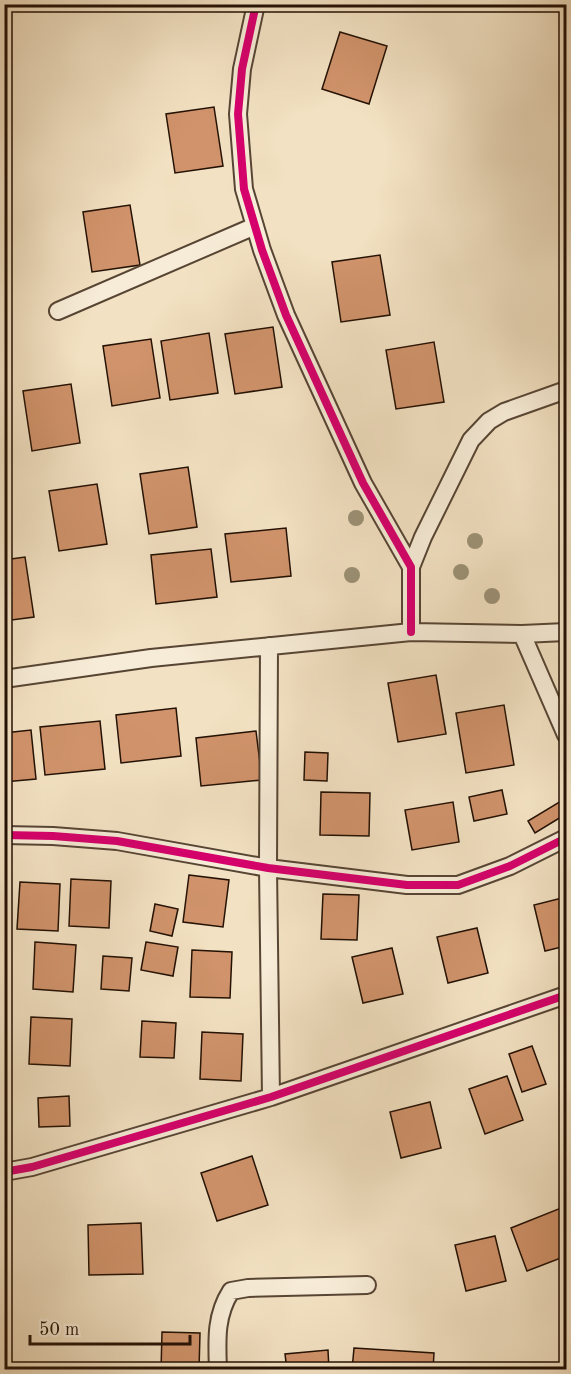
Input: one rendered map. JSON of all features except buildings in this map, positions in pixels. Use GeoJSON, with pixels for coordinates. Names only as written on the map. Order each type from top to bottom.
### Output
{"type":"FeatureCollection","features":[{"type":"Feature","properties":{"kind":"street"},"geometry":{"type":"LineString","coordinates":[[256,4],[242,69],[238,114],[244,189],[286,315],[363,483],[411,567]]}},
{"type":"Feature","properties":{"kind":"street"},"geometry":{"type":"LineString","coordinates":[[58,310],[255,226]]}},
{"type":"Feature","properties":{"kind":"street"},"geometry":{"type":"LineString","coordinates":[[411,632],[411,567],[423,537],[471,440],[489,421],[504,412],[567,390]]}},
{"type":"Feature","properties":{"kind":"street"},"geometry":{"type":"LineString","coordinates":[[4,680],[151,658],[411,632],[522,634],[567,632]]}},
{"type":"Feature","properties":{"kind":"street"},"geometry":{"type":"LineString","coordinates":[[522,634],[567,735]]}},
{"type":"Feature","properties":{"kind":"street"},"geometry":{"type":"LineString","coordinates":[[269,646],[268,868],[271,1097]]}},
{"type":"Feature","properties":{"kind":"street"},"geometry":{"type":"LineString","coordinates":[[4,835],[117,841],[268,868],[407,885],[458,885],[510,866],[567,838]]}},
{"type":"Feature","properties":{"kind":"street"},"geometry":{"type":"LineString","coordinates":[[4,1172],[32,1167],[271,1097],[567,995]]}},
{"type":"Feature","properties":{"kind":"street"},"geometry":{"type":"LineString","coordinates":[[218,1370],[217,1325],[222,1304],[231,1291],[248,1288],[367,1285]]}},
{"type":"Feature","properties":{"kind":"cycle path"},"geometry":{"type":"LineString","coordinates":[[256,4],[242,69],[238,114],[244,189],[262,250],[286,315],[363,483],[411,567],[411,632]]}},
{"type":"Feature","properties":{"kind":"cycle path"},"geometry":{"type":"LineString","coordinates":[[4,835],[117,841],[268,868],[407,885],[458,885],[510,866],[566,838]]}},
{"type":"Feature","properties":{"kind":"cycle path"},"geometry":{"type":"LineString","coordinates":[[4,1172],[32,1167],[271,1097],[566,995]]}}]}
